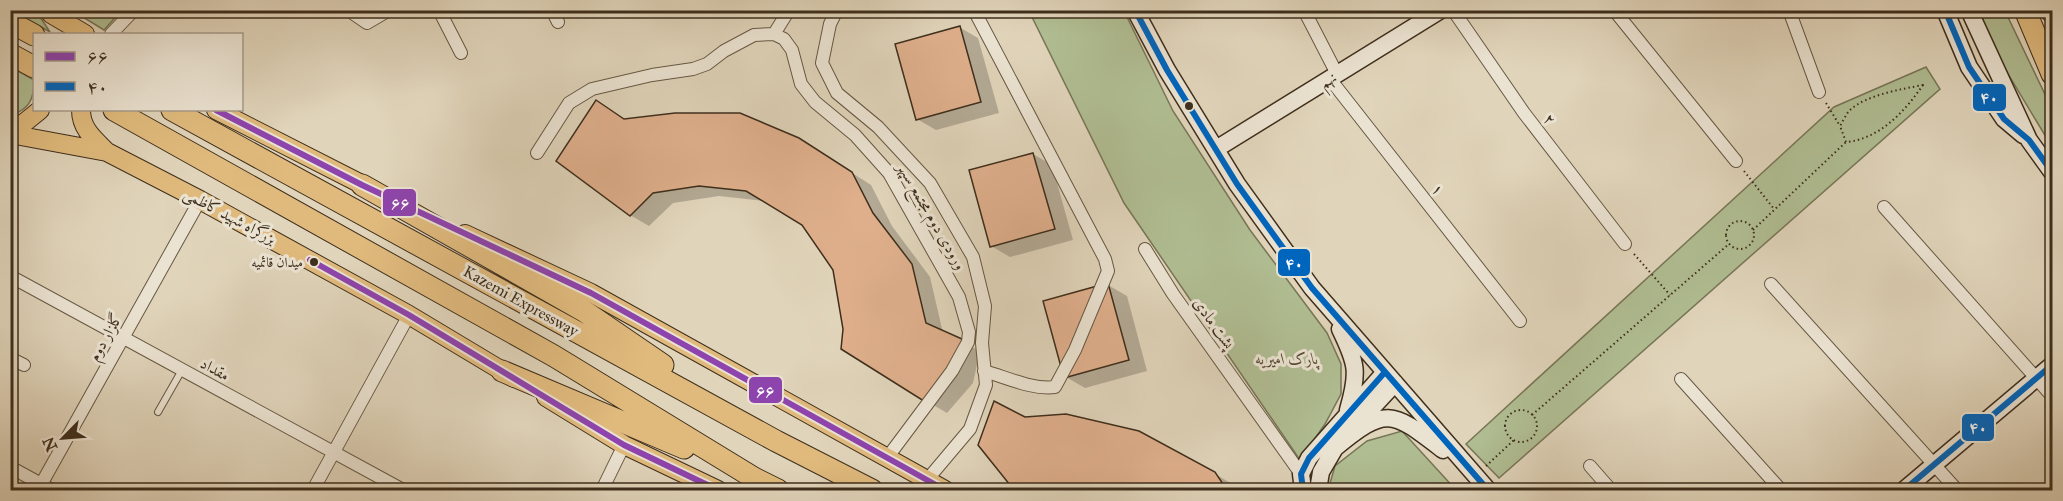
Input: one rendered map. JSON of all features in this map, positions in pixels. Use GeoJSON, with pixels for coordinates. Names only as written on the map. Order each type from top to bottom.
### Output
{"type":"FeatureCollection","features":[{"type":"Feature","properties":{"kind":"highway"},"geometry":{"type":"LineString","coordinates":[[2025,10],[2052,74]]}},
{"type":"Feature","properties":{"kind":"highway"},"geometry":{"type":"LineString","coordinates":[[10,22],[33,34]]}},
{"type":"Feature","properties":{"kind":"highway"},"geometry":{"type":"LineString","coordinates":[[10,54],[33,66]]}},
{"type":"Feature","properties":{"kind":"highway","name":"Kazemi Expressway"},"geometry":{"type":"LineString","coordinates":[[116,111],[554,356],[754,478],[778,490]]}},
{"type":"Feature","properties":{"kind":"highway","name":"Kazemi Expressway"},"geometry":{"type":"LineString","coordinates":[[174,111],[776,441],[872,490]]}},
{"type":"Feature","properties":{"kind":"highway"},"geometry":{"type":"LineString","coordinates":[[362,185],[584,311],[776,441]]}},
{"type":"Feature","properties":{"kind":"highway"},"geometry":{"type":"LineString","coordinates":[[502,371],[754,478]]}},
{"type":"Feature","properties":{"kind":"main road"},"geometry":{"type":"LineString","coordinates":[[50,12],[59,33]]}},
{"type":"Feature","properties":{"kind":"main road"},"geometry":{"type":"LineString","coordinates":[[50,12],[83,33]]}},
{"type":"Feature","properties":{"kind":"main road"},"geometry":{"type":"LineString","coordinates":[[10,128],[24,123],[39,111]]}},
{"type":"Feature","properties":{"kind":"main road"},"geometry":{"type":"LineString","coordinates":[[81,111],[86,131],[107,152]]}},
{"type":"Feature","properties":{"kind":"main road"},"geometry":{"type":"LineString","coordinates":[[218,111],[362,185],[591,293],[945,490]]}},
{"type":"Feature","properties":{"kind":"main road","name":"بزرگراه شهید کاظمی"},"geometry":{"type":"LineString","coordinates":[[10,134],[107,152],[200,200],[409,315],[624,445],[718,490]]}},
{"type":"Feature","properties":{"kind":"street"},"geometry":{"type":"LineString","coordinates":[[112,33],[134,10]]}},
{"type":"Feature","properties":{"kind":"street"},"geometry":{"type":"LineString","coordinates":[[348,10],[367,23],[389,10]]}},
{"type":"Feature","properties":{"kind":"street"},"geometry":{"type":"LineString","coordinates":[[439,10],[462,53]]}},
{"type":"Feature","properties":{"kind":"street"},"geometry":{"type":"LineString","coordinates":[[552,10],[558,22]]}},
{"type":"Feature","properties":{"kind":"street"},"geometry":{"type":"LineString","coordinates":[[537,153],[569,103],[592,89],[652,75],[693,69],[707,64],[724,51],[754,35],[774,34],[789,10]]}},
{"type":"Feature","properties":{"kind":"street"},"geometry":{"type":"LineString","coordinates":[[837,10],[830,24],[822,63],[837,93],[878,127],[930,183],[973,257],[985,306],[982,343],[986,385],[970,429],[927,480]]}},
{"type":"Feature","properties":{"kind":"street"},"geometry":{"type":"LineString","coordinates":[[974,10],[1105,259],[1108,271],[1075,350],[1055,387],[1035,386],[984,370]]}},
{"type":"Feature","properties":{"kind":"street"},"geometry":{"type":"LineString","coordinates":[[1135,10],[1167,70],[1237,184],[1340,328],[1352,354],[1356,382],[1346,415]]}},
{"type":"Feature","properties":{"kind":"street","name":"۱"},"geometry":{"type":"LineString","coordinates":[[1304,10],[1334,76],[1520,321]]}},
{"type":"Feature","properties":{"kind":"street","name":"نهم"},"geometry":{"type":"LineString","coordinates":[[1216,149],[1441,10]]}},
{"type":"Feature","properties":{"kind":"street","name":"۲"},"geometry":{"type":"LineString","coordinates":[[1453,10],[1524,113],[1625,244]]}},
{"type":"Feature","properties":{"kind":"street"},"geometry":{"type":"LineString","coordinates":[[1614,10],[1736,161]]}},
{"type":"Feature","properties":{"kind":"street"},"geometry":{"type":"LineString","coordinates":[[1789,10],[1819,92]]}},
{"type":"Feature","properties":{"kind":"street"},"geometry":{"type":"LineString","coordinates":[[1946,10],[1969,67],[2004,119],[2029,140]]}},
{"type":"Feature","properties":{"kind":"street"},"geometry":{"type":"LineString","coordinates":[[1969,10],[2029,140],[2052,172]]}},
{"type":"Feature","properties":{"kind":"street","name":"ورودی دوم مجتمع سپهر"},"geometry":{"type":"LineString","coordinates":[[774,34],[784,39],[792,50],[801,84],[816,102],[855,135],[889,173],[959,297],[969,332],[968,342],[952,371],[887,458]]}},
{"type":"Feature","properties":{"kind":"street","name":"گلزار دوم"},"geometry":{"type":"LineString","coordinates":[[44,488],[200,200]]}},
{"type":"Feature","properties":{"kind":"street"},"geometry":{"type":"LineString","coordinates":[[1884,207],[2052,396]]}},
{"type":"Feature","properties":{"kind":"street","name":"پشت مادی"},"geometry":{"type":"LineString","coordinates":[[1145,249],[1173,294],[1302,482]]}},
{"type":"Feature","properties":{"kind":"street","name":"مقداد"},"geometry":{"type":"LineString","coordinates":[[10,276],[404,490]]}},
{"type":"Feature","properties":{"kind":"street"},"geometry":{"type":"LineString","coordinates":[[1771,284],[1956,490]]}},
{"type":"Feature","properties":{"kind":"street"},"geometry":{"type":"LineString","coordinates":[[1312,288],[1488,490]]}},
{"type":"Feature","properties":{"kind":"street"},"geometry":{"type":"LineString","coordinates":[[313,490],[409,315]]}},
{"type":"Feature","properties":{"kind":"street"},"geometry":{"type":"LineString","coordinates":[[10,358],[24,365]]}},
{"type":"Feature","properties":{"kind":"street"},"geometry":{"type":"LineString","coordinates":[[1904,490],[2052,365]]}},
{"type":"Feature","properties":{"kind":"street"},"geometry":{"type":"LineString","coordinates":[[1390,377],[1335,448],[1321,472],[1318,486],[1302,482],[1309,458],[1346,415],[1390,377]]}},
{"type":"Feature","properties":{"kind":"street"},"geometry":{"type":"LineString","coordinates":[[1681,379],[1781,490]]}},
{"type":"Feature","properties":{"kind":"street"},"geometry":{"type":"LineString","coordinates":[[1335,448],[1366,423],[1385,417],[1407,422],[1472,473]]}},
{"type":"Feature","properties":{"kind":"street"},"geometry":{"type":"LineString","coordinates":[[602,490],[624,445]]}},
{"type":"Feature","properties":{"kind":"street"},"geometry":{"type":"LineString","coordinates":[[1590,466],[1611,490]]}},
{"type":"Feature","properties":{"kind":"street"},"geometry":{"type":"LineString","coordinates":[[10,467],[44,488]]}},
{"type":"Feature","properties":{"kind":"lane"},"geometry":{"type":"LineString","coordinates":[[158,412],[183,370]]}},
{"type":"Feature","properties":{"kind":"path"},"geometry":{"type":"LineString","coordinates":[[1753,230],[1846,142],[1857,141],[1878,131],[1896,118],[1910,104],[1923,85],[1866,100],[1850,110],[1840,126]]}},
{"type":"Feature","properties":{"kind":"path"},"geometry":{"type":"LineString","coordinates":[[1819,92],[1840,126],[1846,142]]}},
{"type":"Feature","properties":{"kind":"path"},"geometry":{"type":"LineString","coordinates":[[1736,161],[1774,209]]}},
{"type":"Feature","properties":{"kind":"path"},"geometry":{"type":"LineString","coordinates":[[1742,221],[1750,225],[1753,238],[1749,245],[1741,248],[1729,244],[1726,230],[1732,223],[1742,221]]}},
{"type":"Feature","properties":{"kind":"path"},"geometry":{"type":"LineString","coordinates":[[1625,244],[1670,295]]}},
{"type":"Feature","properties":{"kind":"path"},"geometry":{"type":"LineString","coordinates":[[1532,415],[1729,244]]}},
{"type":"Feature","properties":{"kind":"path"},"geometry":{"type":"LineString","coordinates":[[1516,411],[1527,412],[1532,415],[1536,424],[1535,433],[1524,442],[1514,440],[1506,433],[1508,417],[1516,411]]}},
{"type":"Feature","properties":{"kind":"path"},"geometry":{"type":"LineString","coordinates":[[1472,473],[1514,440]]}},
{"type":"Feature","properties":{"kind":"green space"},"geometry":{"type":"Polygon","coordinates":[[[13,11],[36,11],[50,32],[13,11]]]}},
{"type":"Feature","properties":{"kind":"green space"},"geometry":{"type":"Polygon","coordinates":[[[73,11],[121,11],[104,30],[73,11]]]}},
{"type":"Feature","properties":{"kind":"green space","name":"پارک امیریه"},"geometry":{"type":"Polygon","coordinates":[[[1029,11],[1124,11],[1173,111],[1250,230],[1327,333],[1341,364],[1341,394],[1325,424],[1300,460],[1124,203],[1029,11]]]}},
{"type":"Feature","properties":{"kind":"green space"},"geometry":{"type":"Polygon","coordinates":[[[1975,11],[2005,11],[2052,109],[2052,147],[1990,44],[1975,11]]]}},
{"type":"Feature","properties":{"kind":"green space"},"geometry":{"type":"Polygon","coordinates":[[[11,67],[33,79],[33,93],[26,107],[11,116],[11,67]]]}},
{"type":"Feature","properties":{"kind":"green space"},"geometry":{"type":"Polygon","coordinates":[[[1926,67],[1940,89],[1499,478],[1466,444],[1834,107],[1926,67]]]}},
{"type":"Feature","properties":{"kind":"green space"},"geometry":{"type":"Polygon","coordinates":[[[1402,431],[1456,490],[1328,490],[1335,466],[1367,441],[1402,431]]]}},
{"type":"Feature","properties":{"kind":"building"},"geometry":{"type":"Polygon","coordinates":[[[960,26],[981,102],[916,120],[895,44],[960,26]]]}},
{"type":"Feature","properties":{"kind":"building"},"geometry":{"type":"Polygon","coordinates":[[[596,100],[624,119],[675,113],[740,113],[799,138],[852,172],[873,213],[912,264],[926,323],[962,339],[955,372],[927,403],[841,349],[843,329],[833,270],[802,225],[746,191],[699,186],[653,193],[630,216],[556,161],[596,100]]]}},
{"type":"Feature","properties":{"kind":"building"},"geometry":{"type":"Polygon","coordinates":[[[1033,153],[1055,229],[990,247],[969,170],[1033,153]]]}},
{"type":"Feature","properties":{"kind":"building"},"geometry":{"type":"Polygon","coordinates":[[[1108,283],[1129,360],[1064,378],[1043,301],[1108,283]]]}},
{"type":"Feature","properties":{"kind":"building"},"geometry":{"type":"Polygon","coordinates":[[[994,401],[1025,417],[1066,414],[1139,431],[1215,472],[1227,490],[1014,490],[978,445],[994,401]]]}},
{"type":"Feature","properties":{"kind":"transit line","name":"۴۰"},"geometry":{"type":"LineString","coordinates":[[1135,10],[1167,70],[1237,184],[1312,288],[1488,490]]}},
{"type":"Feature","properties":{"kind":"transit line","name":"۴۰"},"geometry":{"type":"LineString","coordinates":[[1945,10],[1969,67],[2004,119],[2029,140],[2052,172]]}},
{"type":"Feature","properties":{"kind":"transit line","name":"۶۶"},"geometry":{"type":"LineString","coordinates":[[218,111],[362,185],[591,293],[945,490]]}},
{"type":"Feature","properties":{"kind":"transit line","name":"۶۶"},"geometry":{"type":"LineString","coordinates":[[310,260],[409,315],[624,445],[718,490]]}},
{"type":"Feature","properties":{"kind":"transit line","name":"۴۰"},"geometry":{"type":"LineString","coordinates":[[1904,490],[2052,365]]}},
{"type":"Feature","properties":{"kind":"transit line","name":"۴۰"},"geometry":{"type":"LineString","coordinates":[[1303,490],[1301,474],[1309,458],[1385,372]]}},
{"type":"Feature","properties":{"kind":"place","name":"میدان قائمیه"},"geometry":{"type":"Point","coordinates":[314,262]}}]}
